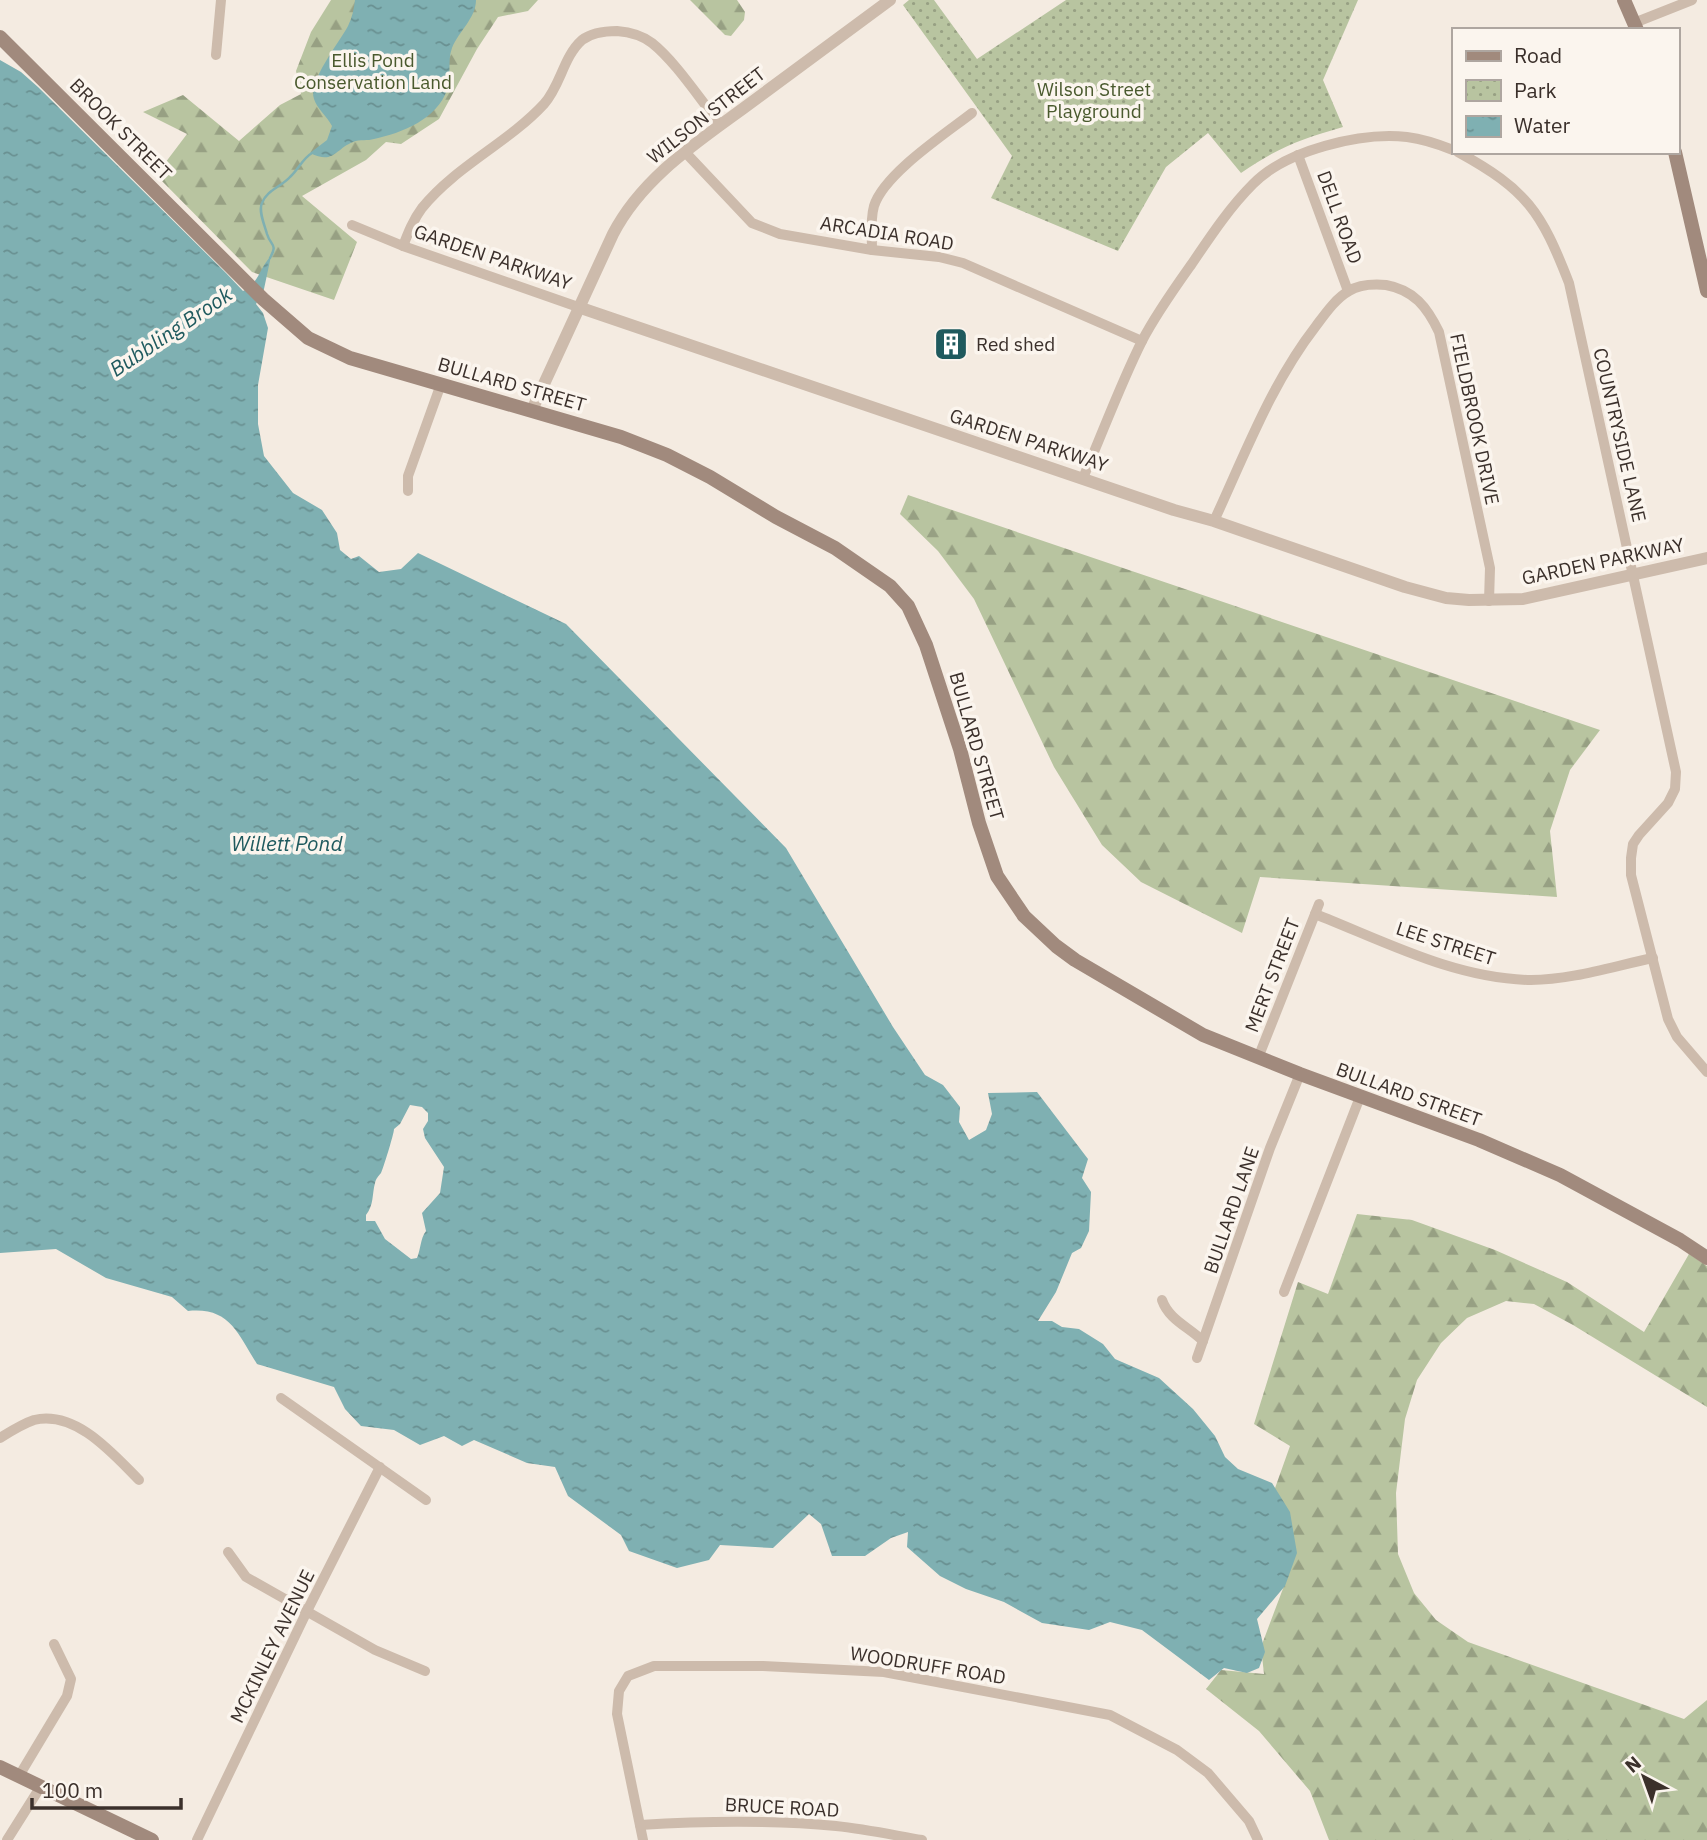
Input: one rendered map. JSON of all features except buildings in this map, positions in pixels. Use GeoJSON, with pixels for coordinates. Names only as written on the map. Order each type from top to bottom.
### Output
{"type":"FeatureCollection","features":[{"type":"Feature","properties":{"kind":"main road"},"geometry":{"type":"LineString","coordinates":[[1624,0],[1636,26]]}},
{"type":"Feature","properties":{"kind":"main road","name":"BROOK STREET"},"geometry":{"type":"LineString","coordinates":[[0,37],[214,249]]}},
{"type":"Feature","properties":{"kind":"main road"},"geometry":{"type":"LineString","coordinates":[[1675,154],[1707,291]]}},
{"type":"Feature","properties":{"kind":"main road","name":"BULLARD STREET"},"geometry":{"type":"LineString","coordinates":[[214,249],[296,329],[322,346],[350,358],[621,437],[667,456],[710,477],[776,517],[835,548],[890,586],[908,607],[926,645],[997,876],[1020,910],[1056,947],[1108,981],[1193,1030],[1258,1058],[1479,1140],[1560,1175],[1680,1240],[1707,1258]]}},
{"type":"Feature","properties":{"kind":"main road"},"geometry":{"type":"LineString","coordinates":[[0,1767],[152,1840]]}},
{"type":"Feature","properties":{"kind":"street"},"geometry":{"type":"LineString","coordinates":[[216,55],[221,0]]}},
{"type":"Feature","properties":{"kind":"street","name":"WILSON STREET"},"geometry":{"type":"LineString","coordinates":[[532,410],[621,219],[640,193],[685,152],[890,0]]}},
{"type":"Feature","properties":{"kind":"street"},"geometry":{"type":"LineString","coordinates":[[1636,26],[1692,0]]}},
{"type":"Feature","properties":{"kind":"street"},"geometry":{"type":"LineString","coordinates":[[403,246],[412,223],[423,207],[453,178],[527,121],[546,102],[556,87],[573,48],[586,37],[618,31],[640,36],[652,43],[671,62],[721,125]]}},
{"type":"Feature","properties":{"kind":"street"},"geometry":{"type":"LineString","coordinates":[[872,250],[874,206],[880,193],[905,166],[972,113]]}},
{"type":"Feature","properties":{"kind":"street"},"geometry":{"type":"LineString","coordinates":[[1083,478],[1142,341],[1159,311],[1212,234],[1254,183],[1298,155],[1344,142],[1377,137],[1407,137],[1434,142],[1452,150]]}},
{"type":"Feature","properties":{"kind":"street","name":"ARCADIA ROAD"},"geometry":{"type":"LineString","coordinates":[[685,152],[752,223],[779,234],[872,250],[939,257],[962,263],[1142,341]]}},
{"type":"Feature","properties":{"kind":"street","name":"COUNTRYSIDE LANE"},"geometry":{"type":"LineString","coordinates":[[1462,154],[1493,171],[1529,204],[1553,242],[1569,283],[1676,772],[1675,789],[1668,803],[1633,845],[1631,875],[1668,1019],[1677,1037],[1707,1072]]}},
{"type":"Feature","properties":{"kind":"street","name":"DELL ROAD"},"geometry":{"type":"LineString","coordinates":[[1298,155],[1348,291]]}},
{"type":"Feature","properties":{"kind":"street","name":"GARDEN PARKWAY"},"geometry":{"type":"LineString","coordinates":[[352,225],[403,246],[581,308],[1425,593],[1446,598],[1532,598],[1707,558]]}},
{"type":"Feature","properties":{"kind":"street","name":"FIELDBROOK DRIVE"},"geometry":{"type":"LineString","coordinates":[[1348,291],[1376,284],[1409,292],[1422,303],[1439,332],[1490,568],[1489,600]]}},
{"type":"Feature","properties":{"kind":"street"},"geometry":{"type":"LineString","coordinates":[[1214,521],[1288,365],[1325,313],[1348,291]]}},
{"type":"Feature","properties":{"kind":"street"},"geometry":{"type":"LineString","coordinates":[[408,491],[408,476],[441,384]]}},
{"type":"Feature","properties":{"kind":"street","name":"MERT STREET"},"geometry":{"type":"LineString","coordinates":[[1258,1058],[1317,909]]}},
{"type":"Feature","properties":{"kind":"street","name":"LEE STREET"},"geometry":{"type":"LineString","coordinates":[[1317,909],[1436,962],[1495,978],[1534,980],[1653,958]]}},
{"type":"Feature","properties":{"kind":"street","name":"BULLARD LANE"},"geometry":{"type":"LineString","coordinates":[[1197,1359],[1270,1149],[1300,1074]]}},
{"type":"Feature","properties":{"kind":"street"},"geometry":{"type":"LineString","coordinates":[[1284,1292],[1360,1097]]}},
{"type":"Feature","properties":{"kind":"street"},"geometry":{"type":"LineString","coordinates":[[1162,1300],[1164,1308],[1180,1324],[1203,1341]]}},
{"type":"Feature","properties":{"kind":"street"},"geometry":{"type":"LineString","coordinates":[[281,1398],[426,1500]]}},
{"type":"Feature","properties":{"kind":"street"},"geometry":{"type":"LineString","coordinates":[[0,1438],[35,1420],[52,1419],[96,1437],[139,1480]]}},
{"type":"Feature","properties":{"kind":"street","name":"MCKINLEY AVENUE"},"geometry":{"type":"LineString","coordinates":[[197,1840],[307,1611],[380,1467]]}},
{"type":"Feature","properties":{"kind":"street"},"geometry":{"type":"LineString","coordinates":[[228,1552],[246,1577],[375,1650],[425,1671]]}},
{"type":"Feature","properties":{"kind":"street"},"geometry":{"type":"LineString","coordinates":[[19,1776],[67,1696],[71,1679],[54,1644]]}},
{"type":"Feature","properties":{"kind":"street","name":"WOODRUFF ROAD"},"geometry":{"type":"LineString","coordinates":[[643,1840],[617,1714],[619,1691],[628,1676],[654,1666],[798,1666],[884,1672],[1110,1714],[1177,1750],[1208,1773],[1249,1821],[1258,1840]]}},
{"type":"Feature","properties":{"kind":"street"},"geometry":{"type":"LineString","coordinates":[[8,1840],[41,1786]]}},
{"type":"Feature","properties":{"kind":"street","name":"BRUCE ROAD"},"geometry":{"type":"LineString","coordinates":[[640,1825],[707,1821],[838,1826],[922,1840]]}},
{"type":"Feature","properties":{"kind":"street"},"geometry":{"type":"LineString","coordinates":[[838,1826],[838,1840]]}},
{"type":"Feature","properties":{"kind":"green space","name":"Ellis Pond Conservation Land"},"geometry":{"type":"Polygon","coordinates":[[[331,0],[538,0],[528,11],[498,17],[477,49],[439,119],[401,144],[386,142],[366,160],[302,196],[357,242],[334,300],[252,272],[156,175],[187,134],[143,112],[183,95],[239,141],[280,105],[301,94],[296,71],[311,32],[331,0]]]}},
{"type":"Feature","properties":{"kind":"green space"},"geometry":{"type":"Polygon","coordinates":[[[690,0],[737,0],[745,12],[744,20],[731,36],[725,35],[690,0]]]}},
{"type":"Feature","properties":{"kind":"green space","name":"Wilson Street Playground"},"geometry":{"type":"Polygon","coordinates":[[[909,0],[934,0],[977,59],[1066,0],[1358,0],[1323,80],[1343,127],[1290,145],[1241,173],[1208,133],[1166,167],[1118,251],[991,198],[1012,156],[903,5],[909,0]]]}},
{"type":"Feature","properties":{"kind":"green space"},"geometry":{"type":"Polygon","coordinates":[[[908,495],[1600,730],[1570,770],[1550,831],[1557,897],[1260,877],[1242,933],[1141,882],[1102,845],[1054,767],[974,599],[938,551],[900,514],[908,495]]]}},
{"type":"Feature","properties":{"kind":"green space"},"geometry":{"type":"Polygon","coordinates":[[[1357,1214],[1412,1220],[1495,1250],[1567,1282],[1644,1332],[1689,1254],[1707,1266],[1707,1407],[1534,1304],[1506,1301],[1467,1318],[1441,1343],[1417,1380],[1405,1419],[1396,1493],[1398,1554],[1414,1593],[1436,1620],[1468,1642],[1684,1719],[1707,1700],[1707,1840],[1329,1840],[1310,1791],[1259,1731],[1206,1689],[1221,1670],[1264,1674],[1261,1647],[1287,1578],[1274,1491],[1290,1446],[1254,1424],[1298,1282],[1328,1294],[1357,1214]]]}},
{"type":"Feature","properties":{"kind":"water"},"geometry":{"type":"Polygon","coordinates":[[[355,0],[476,0],[470,19],[452,48],[447,90],[427,117],[407,129],[372,140],[353,142],[329,157],[318,156],[310,153],[327,140],[332,126],[315,103],[313,91],[320,72],[349,23],[355,0]]]}},
{"type":"Feature","properties":{"kind":"water","name":"Willett Pond"},"geometry":{"type":"Polygon","coordinates":[[[0,60],[21,72],[38,87],[243,291],[256,280],[271,256],[264,289],[256,304],[263,313],[268,328],[258,385],[258,424],[264,456],[293,493],[322,510],[337,533],[340,550],[351,559],[359,556],[379,572],[401,569],[418,553],[566,624],[786,848],[893,1027],[925,1075],[943,1085],[960,1107],[959,1122],[969,1140],[986,1130],[992,1114],[988,1093],[1037,1092],[1088,1159],[1082,1178],[1091,1192],[1089,1231],[1081,1248],[1072,1253],[1056,1292],[1038,1321],[1052,1321],[1062,1327],[1079,1329],[1103,1344],[1115,1359],[1159,1378],[1193,1409],[1215,1436],[1225,1457],[1238,1469],[1272,1483],[1290,1512],[1297,1553],[1285,1586],[1257,1619],[1265,1652],[1259,1668],[1247,1673],[1224,1668],[1209,1680],[1142,1630],[1110,1622],[1089,1630],[1042,1623],[1004,1602],[966,1589],[940,1576],[907,1547],[908,1532],[891,1538],[865,1556],[832,1556],[821,1524],[809,1514],[773,1548],[720,1545],[709,1560],[677,1568],[629,1551],[621,1535],[568,1496],[555,1467],[527,1463],[474,1440],[462,1446],[444,1436],[420,1445],[394,1430],[361,1426],[345,1409],[334,1387],[257,1364],[231,1324],[214,1313],[188,1311],[172,1297],[106,1278],[56,1249],[0,1253],[0,60]],[[410,1105],[400,1124],[394,1129],[366,1215],[366,1221],[375,1221],[385,1239],[411,1259],[417,1258],[426,1231],[422,1213],[440,1193],[444,1167],[425,1138],[423,1129],[428,1121],[428,1113],[422,1107],[410,1105]]]}},
{"type":"Feature","properties":{"kind":"waterway","name":"Bubbling Brook"},"geometry":{"type":"LineString","coordinates":[[270,258],[274,247],[262,218],[262,203],[267,195],[293,174],[312,153]]}},
{"type":"Feature","properties":{"kind":"place","name":"Red shed"},"geometry":{"type":"Point","coordinates":[951,344]}}]}
